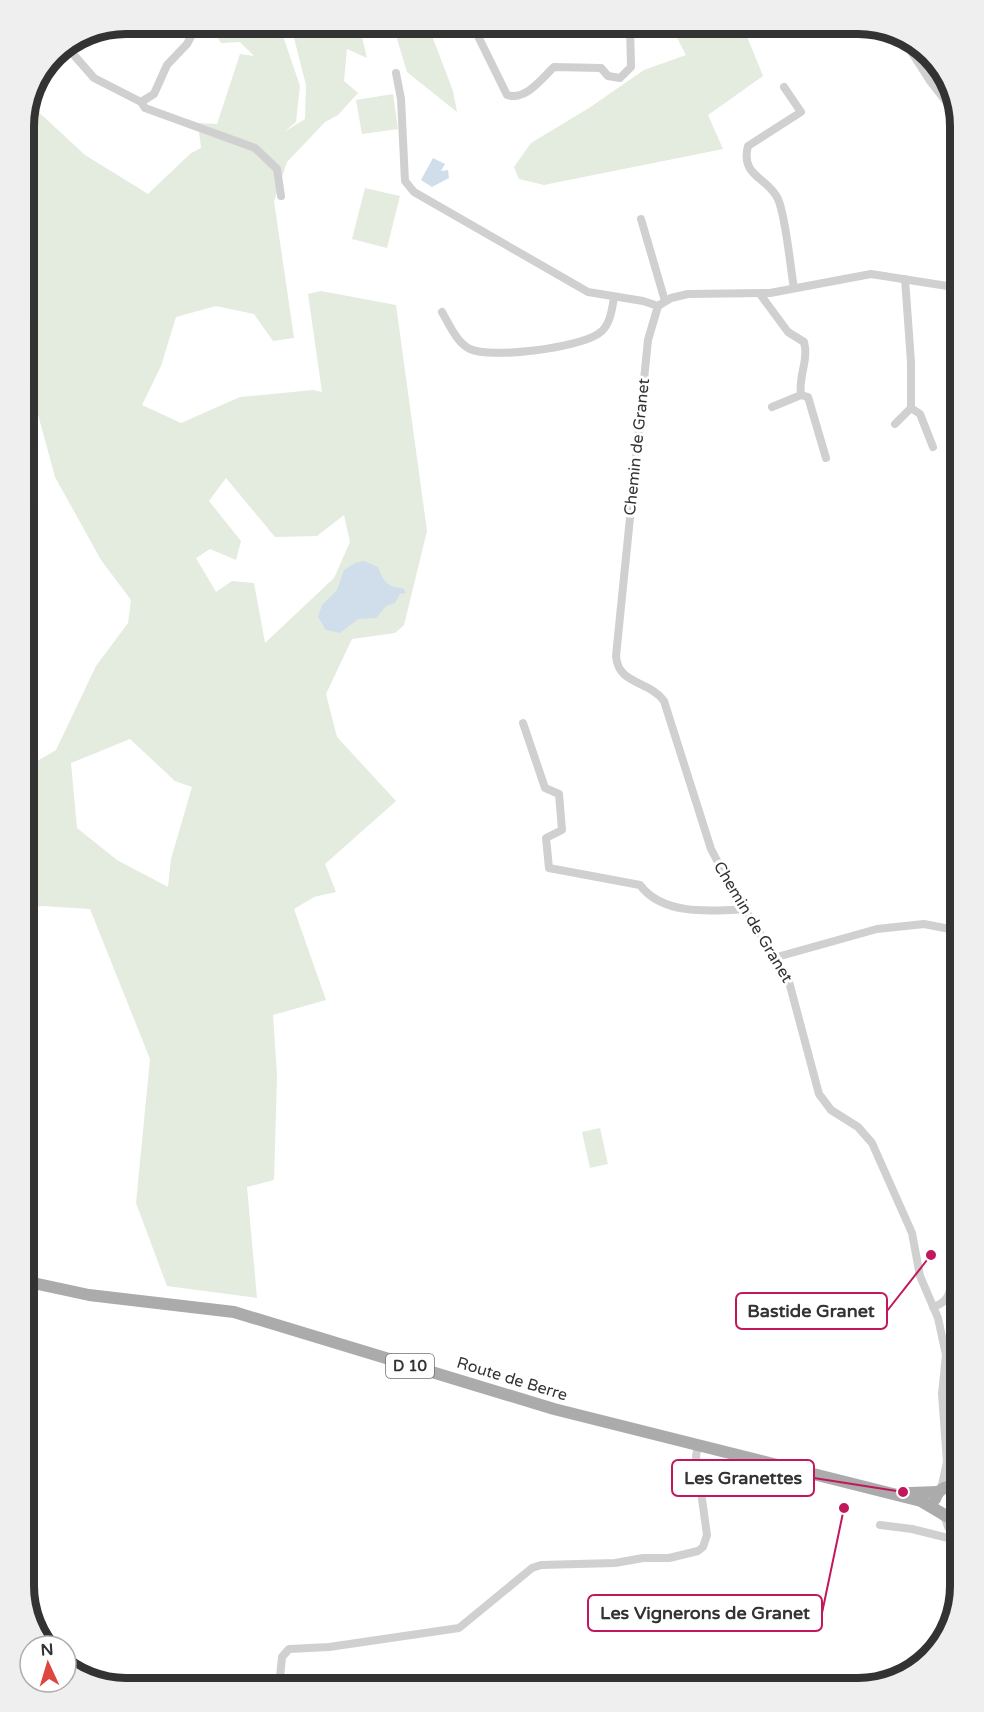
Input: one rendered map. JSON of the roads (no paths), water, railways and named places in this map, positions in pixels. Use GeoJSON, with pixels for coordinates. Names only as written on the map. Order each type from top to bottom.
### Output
{"type":"FeatureCollection","features":[{"type":"Feature","properties":{"kind":"main road","name":"Route de Berre"},"geometry":{"type":"LineString","coordinates":[[34,1283],[89,1295],[234,1312],[554,1409],[921,1501],[940,1512]]}},
{"type":"Feature","properties":{"kind":"main road","name":"Route de Berre"},"geometry":{"type":"LineString","coordinates":[[885,1492],[922,1494],[950,1489]]}},
{"type":"Feature","properties":{"kind":"main road"},"geometry":{"type":"LineString","coordinates":[[940,1490],[935,1500],[940,1512],[950,1513]]}},
{"type":"Feature","properties":{"kind":"street"},"geometry":{"type":"LineString","coordinates":[[141,102],[154,94],[166,65],[187,44],[192,34]]}},
{"type":"Feature","properties":{"kind":"street"},"geometry":{"type":"LineString","coordinates":[[477,34],[507,95],[514,97],[523,96],[554,66],[601,68],[608,76],[620,78],[631,67],[630,35]]}},
{"type":"Feature","properties":{"kind":"street"},"geometry":{"type":"LineString","coordinates":[[72,53],[94,78],[141,102],[145,108],[158,115],[255,148],[277,169],[281,196]]}},
{"type":"Feature","properties":{"kind":"street"},"geometry":{"type":"LineString","coordinates":[[914,54],[946,100]]}},
{"type":"Feature","properties":{"kind":"street"},"geometry":{"type":"LineString","coordinates":[[396,73],[401,99],[405,181],[414,192],[588,292],[661,303],[688,294],[760,294],[871,274],[950,286]]}},
{"type":"Feature","properties":{"kind":"street"},"geometry":{"type":"LineString","coordinates":[[784,87],[801,112],[748,146],[745,158],[748,167],[778,198],[794,288]]}},
{"type":"Feature","properties":{"kind":"street"},"geometry":{"type":"LineString","coordinates":[[641,219],[661,303]]}},
{"type":"Feature","properties":{"kind":"street"},"geometry":{"type":"LineString","coordinates":[[896,424],[911,408],[911,362],[904,279]]}},
{"type":"Feature","properties":{"kind":"street"},"geometry":{"type":"LineString","coordinates":[[760,294],[788,332],[804,342],[807,356],[799,384],[801,395]]}},
{"type":"Feature","properties":{"kind":"street"},"geometry":{"type":"LineString","coordinates":[[442,312],[462,345],[471,350],[483,353],[545,350],[570,345],[598,334],[606,325],[614,297]]}},
{"type":"Feature","properties":{"kind":"street","name":"Chemin de Granet"},"geometry":{"type":"LineString","coordinates":[[661,303],[648,340],[616,665],[624,677],[650,686],[664,701],[711,849],[777,957],[792,989],[811,1072],[819,1094],[831,1110],[858,1127],[872,1143],[910,1229],[920,1276],[933,1307],[946,1355],[942,1394],[947,1462],[950,1469]]}},
{"type":"Feature","properties":{"kind":"street"},"geometry":{"type":"LineString","coordinates":[[772,407],[801,395],[808,396],[826,458]]}},
{"type":"Feature","properties":{"kind":"street"},"geometry":{"type":"LineString","coordinates":[[911,408],[920,414],[933,447]]}},
{"type":"Feature","properties":{"kind":"street"},"geometry":{"type":"LineString","coordinates":[[522,723],[545,788],[559,794],[562,830],[546,838],[549,868],[640,885],[648,896],[686,910],[746,909]]}},
{"type":"Feature","properties":{"kind":"street"},"geometry":{"type":"LineString","coordinates":[[777,957],[877,929],[924,924],[950,929]]}},
{"type":"Feature","properties":{"kind":"street"},"geometry":{"type":"LineString","coordinates":[[933,1307],[947,1299],[950,1292]]}},
{"type":"Feature","properties":{"kind":"street"},"geometry":{"type":"LineString","coordinates":[[280,1677],[282,1657],[289,1649],[329,1647],[459,1628],[532,1568],[669,1558],[698,1551],[703,1547],[706,1534],[696,1456],[698,1446]]}},
{"type":"Feature","properties":{"kind":"street","name":"Chemin de Granet"},"geometry":{"type":"LineString","coordinates":[[940,1490],[947,1462]]}},
{"type":"Feature","properties":{"kind":"street"},"geometry":{"type":"LineString","coordinates":[[940,1512],[950,1529]]}},
{"type":"Feature","properties":{"kind":"street"},"geometry":{"type":"LineString","coordinates":[[880,1525],[950,1537]]}},
{"type":"Feature","properties":{"kind":"water"},"geometry":{"type":"Polygon","coordinates":[[[433,158],[445,164],[441,171],[448,170],[449,178],[432,187],[421,180],[433,158]]]}},
{"type":"Feature","properties":{"kind":"water"},"geometry":{"type":"Polygon","coordinates":[[[364,561],[378,567],[389,585],[403,588],[406,593],[400,594],[395,603],[386,606],[376,618],[358,619],[340,633],[326,630],[318,617],[322,605],[337,590],[344,570],[355,563],[364,561]]]}},
{"type":"Feature","properties":{"kind":"place","name":"Bastide Granet"},"geometry":{"type":"Point","coordinates":[931,1255]}},
{"type":"Feature","properties":{"kind":"place","name":"Les Granettes"},"geometry":{"type":"Point","coordinates":[903,1492]}},
{"type":"Feature","properties":{"kind":"place","name":"Les Vignerons de Granet"},"geometry":{"type":"Point","coordinates":[844,1508]}}]}
